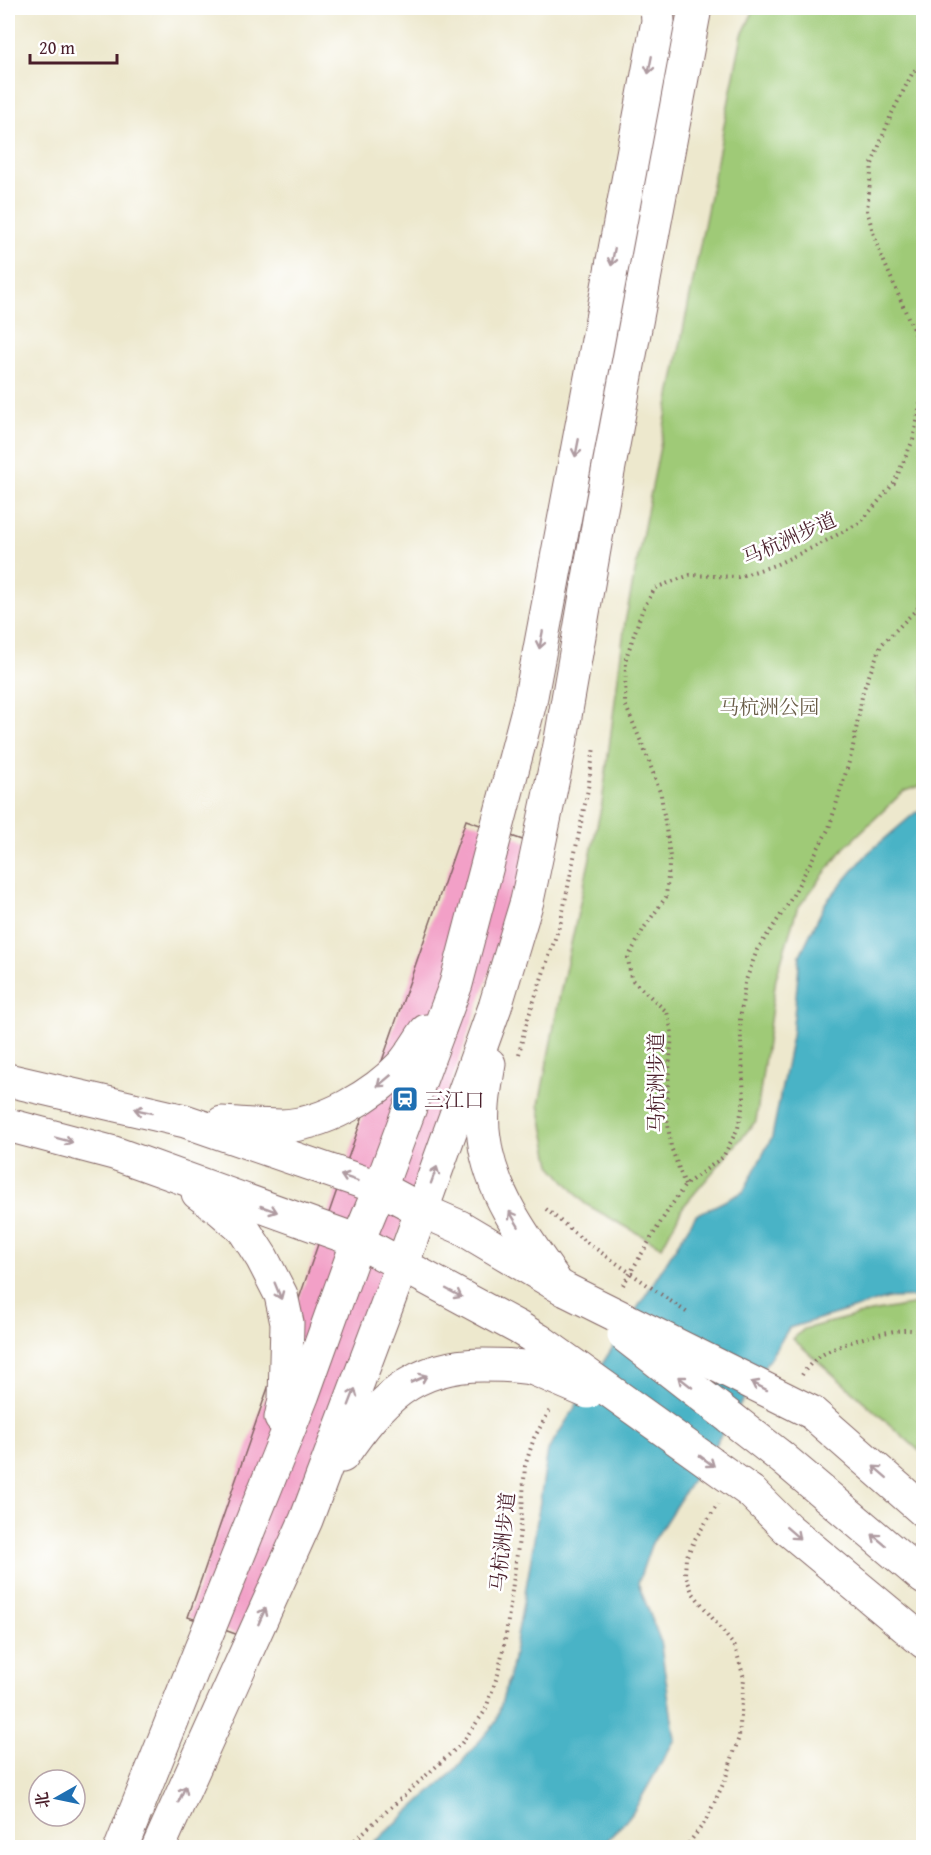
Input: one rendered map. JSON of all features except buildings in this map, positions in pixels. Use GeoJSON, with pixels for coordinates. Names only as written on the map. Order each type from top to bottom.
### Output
{"type":"FeatureCollection","features":[{"type":"Feature","properties":{"kind":"street"},"geometry":{"type":"LineString","coordinates":[[121,1848],[303,1394],[358,1241],[456,984],[530,702],[658,21],[657,8]]}},
{"type":"Feature","properties":{"kind":"street"},"geometry":{"type":"LineString","coordinates":[[158,1848],[306,1520],[402,1265],[497,1001],[527,901],[560,745],[601,509],[695,8]]}},
{"type":"Feature","properties":{"kind":"street"},"geometry":{"type":"LineString","coordinates":[[185,1121],[283,1126],[316,1119],[351,1105],[403,1064],[456,984]]}},
{"type":"Feature","properties":{"kind":"street"},"geometry":{"type":"LineString","coordinates":[[497,1001],[483,1102],[483,1137],[491,1172],[507,1206],[534,1252],[562,1287],[781,1457],[924,1578]]}},
{"type":"Feature","properties":{"kind":"street"},"geometry":{"type":"LineString","coordinates":[[8,1080],[185,1121],[380,1188],[421,1210],[460,1227],[562,1287],[811,1412],[924,1511]]}},
{"type":"Feature","properties":{"kind":"street"},"geometry":{"type":"LineString","coordinates":[[8,1125],[114,1154],[358,1241],[519,1328],[537,1355],[639,1413],[751,1492],[788,1530],[924,1642]]}},
{"type":"Feature","properties":{"kind":"street"},"geometry":{"type":"LineString","coordinates":[[170,1173],[221,1210],[244,1230],[262,1258],[280,1295],[287,1323],[285,1399],[269,1479]]}},
{"type":"Feature","properties":{"kind":"street"},"geometry":{"type":"LineString","coordinates":[[306,1520],[337,1463],[363,1426],[385,1401],[413,1380],[448,1367],[518,1365],[537,1355]]}},
{"type":"Feature","properties":{"kind":"path","name":"马杭洲步道"},"geometry":{"type":"LineString","coordinates":[[686,1185],[671,1147],[666,1110],[672,1033],[667,1012],[631,979],[628,958],[644,928],[666,897],[670,856],[661,795],[625,704],[626,658],[642,611],[654,588],[690,575],[738,577],[775,565],[861,522],[894,483],[913,440],[921,399],[922,359],[914,329],[876,243],[867,210],[872,164],[891,115],[913,72],[924,62]]}},
{"type":"Feature","properties":{"kind":"path"},"geometry":{"type":"LineString","coordinates":[[621,1289],[665,1215],[686,1185],[723,1157],[738,1128],[744,1099],[740,1020],[745,983],[757,950],[787,906],[829,828],[852,752],[863,691],[881,645],[924,602]]}},
{"type":"Feature","properties":{"kind":"path"},"geometry":{"type":"LineString","coordinates":[[801,1376],[807,1367],[823,1354],[849,1343],[880,1334],[911,1330],[924,1334]]}},
{"type":"Feature","properties":{"kind":"path","name":"马杭洲步道"},"geometry":{"type":"LineString","coordinates":[[346,1848],[461,1744],[485,1711],[498,1674],[506,1635],[521,1524],[525,1466],[534,1437],[551,1408]]}},
{"type":"Feature","properties":{"kind":"path"},"geometry":{"type":"LineString","coordinates":[[685,1848],[705,1822],[725,1780],[739,1737],[744,1678],[735,1647],[692,1592],[685,1574],[686,1558],[690,1549],[720,1501]]}},
{"type":"Feature","properties":{"kind":"green space","name":"马杭洲公园"},"geometry":{"type":"Polygon","coordinates":[[[755,8],[923,8],[923,785],[903,792],[844,848],[797,909],[776,978],[756,1121],[683,1207],[662,1247],[585,1204],[551,1165],[539,1105],[560,994],[602,803],[625,622],[742,35],[755,8]]]}},
{"type":"Feature","properties":{"kind":"green space"},"geometry":{"type":"Polygon","coordinates":[[[924,1303],[923,1454],[793,1339],[804,1329],[870,1312],[924,1303]]]}},
{"type":"Feature","properties":{"kind":"water"},"geometry":{"type":"Polygon","coordinates":[[[923,811],[923,1297],[889,1298],[789,1328],[651,1545],[638,1583],[660,1640],[675,1739],[632,1814],[601,1847],[368,1848],[453,1772],[496,1722],[511,1669],[548,1450],[696,1215],[743,1192],[772,1137],[792,1036],[800,955],[826,902],[868,853],[915,813],[923,811]]]}},
{"type":"Feature","properties":{"kind":"place","name":"三江口"},"geometry":{"type":"Point","coordinates":[405,1099]}}]}
